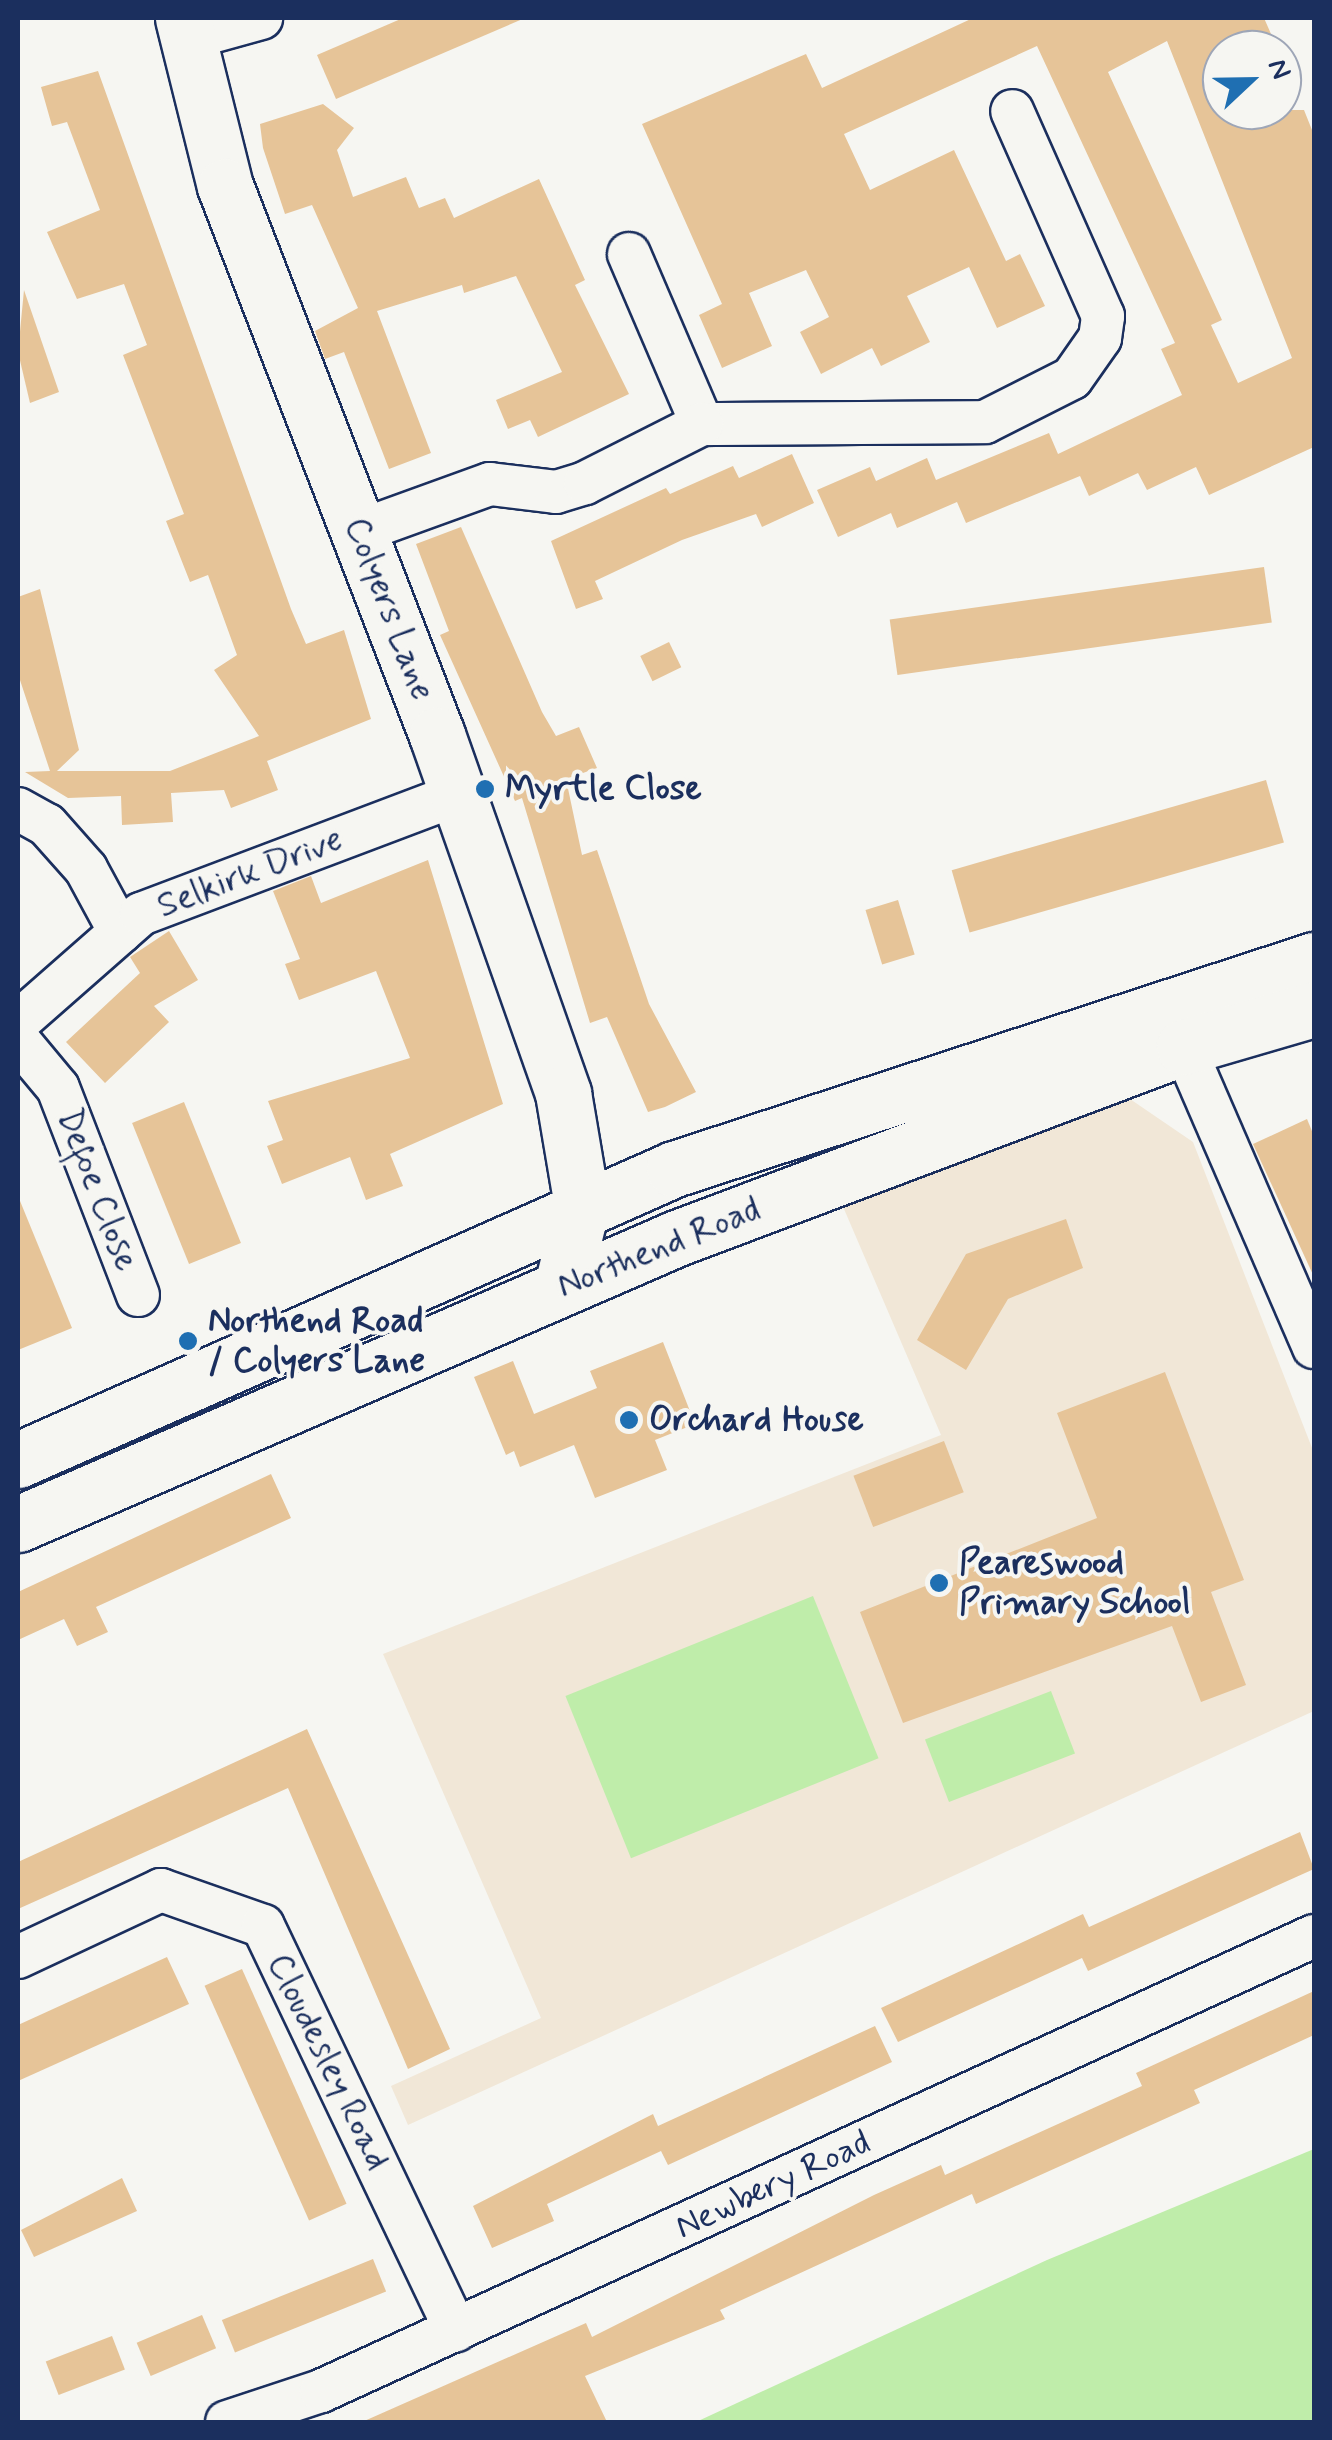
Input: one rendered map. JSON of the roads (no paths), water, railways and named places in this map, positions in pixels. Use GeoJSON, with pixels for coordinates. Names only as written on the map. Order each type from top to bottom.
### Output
{"type":"FeatureCollection","features":[{"type":"Feature","properties":{"kind":"main road","name":"Colyers Lane"},"geometry":{"type":"LineString","coordinates":[[186,28],[225,186],[360,531],[563,1093],[582,1204]]}},
{"type":"Feature","properties":{"kind":"main road","name":"Northend Road"},"geometry":{"type":"LineString","coordinates":[[18,1460],[582,1204],[870,1100],[1314,960]]}},
{"type":"Feature","properties":{"kind":"main road","name":"Northend Road"},"geometry":{"type":"LineString","coordinates":[[18,1524],[562,1286],[1184,1047],[1314,1009]]}},
{"type":"Feature","properties":{"kind":"main road"},"geometry":{"type":"LineString","coordinates":[[562,1286],[582,1204]]}},
{"type":"Feature","properties":{"kind":"street"},"geometry":{"type":"LineString","coordinates":[[186,28],[261,18]]}},
{"type":"Feature","properties":{"kind":"street"},"geometry":{"type":"LineString","coordinates":[[360,531],[490,484],[556,492],[584,483],[702,424],[984,422],[1080,370],[1100,338],[1097,290],[1012,111]]}},
{"type":"Feature","properties":{"kind":"street"},"geometry":{"type":"LineString","coordinates":[[629,254],[702,424]]}},
{"type":"Feature","properties":{"kind":"street","name":"Selkirk Drive"},"geometry":{"type":"LineString","coordinates":[[18,1022],[141,914],[456,795]]}},
{"type":"Feature","properties":{"kind":"street"},"geometry":{"type":"LineString","coordinates":[[18,810],[47,824],[86,868],[120,932]]}},
{"type":"Feature","properties":{"kind":"street","name":"Defoe Close"},"geometry":{"type":"LineString","coordinates":[[18,1040],[58,1088],[138,1294]]}},
{"type":"Feature","properties":{"kind":"street"},"geometry":{"type":"LineString","coordinates":[[1184,1047],[1314,1347]]}},
{"type":"Feature","properties":{"kind":"street","name":"Cloudesley Road"},"geometry":{"type":"LineString","coordinates":[[18,1957],[161,1890],[262,1926],[456,2330]]}},
{"type":"Feature","properties":{"kind":"street","name":"Newbery Road"},"geometry":{"type":"LineString","coordinates":[[227,2422],[456,2330],[1314,1936]]}},
{"type":"Feature","properties":{"kind":"place","name":"Myrtle Close"},"geometry":{"type":"Point","coordinates":[485,789]}},
{"type":"Feature","properties":{"kind":"place","name":"Northend Road / Colyers Lane"},"geometry":{"type":"Point","coordinates":[188,1341]}},
{"type":"Feature","properties":{"kind":"place","name":"Orchard House"},"geometry":{"type":"Point","coordinates":[629,1420]}},
{"type":"Feature","properties":{"kind":"place","name":"Peareswood Primary School"},"geometry":{"type":"Point","coordinates":[939,1583]}}]}
